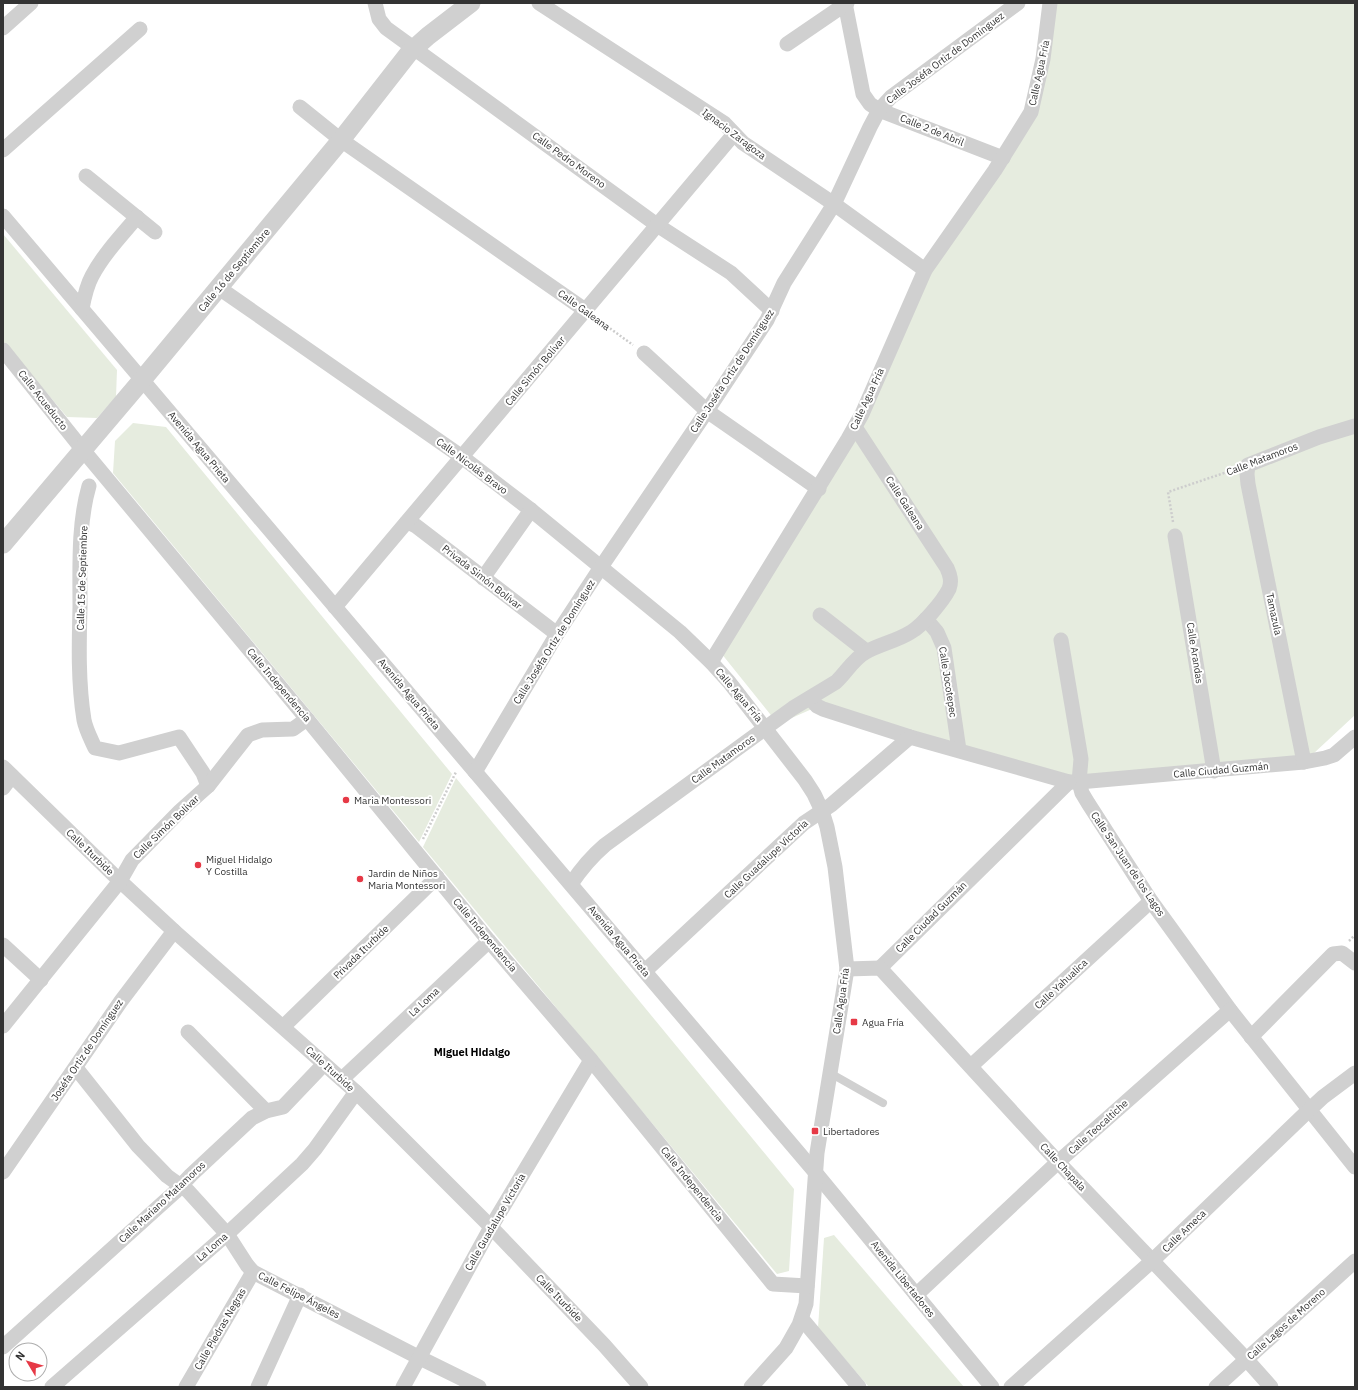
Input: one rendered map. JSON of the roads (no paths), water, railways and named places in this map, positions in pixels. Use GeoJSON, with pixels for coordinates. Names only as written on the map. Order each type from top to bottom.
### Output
{"type":"FeatureCollection","features":[{"type":"Feature","properties":{"kind":"street"},"geometry":{"type":"LineString","coordinates":[[3,28],[31,3]]}},
{"type":"Feature","properties":{"kind":"street","name":"Calle Pedro Moreno"},"geometry":{"type":"LineString","coordinates":[[375,3],[379,19],[383,24],[657,225],[730,273],[772,311]]}},
{"type":"Feature","properties":{"kind":"street","name":"Calle 16 de Septiembre"},"geometry":{"type":"LineString","coordinates":[[3,544],[219,288],[341,140],[414,48],[471,3]]}},
{"type":"Feature","properties":{"kind":"street","name":"Ignacio Zaragoza"},"geometry":{"type":"LineString","coordinates":[[539,3],[724,123],[743,143],[834,204],[925,270]]}},
{"type":"Feature","properties":{"kind":"street"},"geometry":{"type":"LineString","coordinates":[[787,44],[846,3]]}},
{"type":"Feature","properties":{"kind":"street","name":"Calle 2 de Abril"},"geometry":{"type":"LineString","coordinates":[[846,3],[862,94],[870,104],[879,110],[1003,158]]}},
{"type":"Feature","properties":{"kind":"street","name":"Calle Joséfa Ortiz de Domínguez"},"geometry":{"type":"LineString","coordinates":[[475,772],[557,634],[707,411],[772,311],[784,283],[834,204],[879,110],[891,97],[1018,3]]}},
{"type":"Feature","properties":{"kind":"street","name":"Calle Agua Fría"},"geometry":{"type":"LineString","coordinates":[[751,1387],[786,1348],[794,1336],[802,1319],[806,1304],[817,1153],[847,969],[835,867],[827,827],[822,811],[805,780],[766,728],[711,662],[819,489],[855,427],[925,270],[1003,158],[1027,119],[1033,106],[1044,59],[1050,3]]}},
{"type":"Feature","properties":{"kind":"street"},"geometry":{"type":"LineString","coordinates":[[3,150],[140,29]]}},
{"type":"Feature","properties":{"kind":"street","name":"Calle Galeana"},"geometry":{"type":"LineString","coordinates":[[300,107],[341,140],[586,310]]}},
{"type":"Feature","properties":{"kind":"street","name":"Calle Simón Bolívar"},"geometry":{"type":"LineString","coordinates":[[335,607],[734,134]]}},
{"type":"Feature","properties":{"kind":"street"},"geometry":{"type":"LineString","coordinates":[[86,176],[155,232]]}},
{"type":"Feature","properties":{"kind":"street","name":"Avenida Agua Prieta"},"geometry":{"type":"LineString","coordinates":[[3,216],[815,1172]]}},
{"type":"Feature","properties":{"kind":"street"},"geometry":{"type":"LineString","coordinates":[[82,309],[86,290],[91,277],[100,263],[137,217]]}},
{"type":"Feature","properties":{"kind":"street","name":"Calle Nicolás Bravo"},"geometry":{"type":"LineString","coordinates":[[219,288],[462,456],[531,510],[680,632],[711,662]]}},
{"type":"Feature","properties":{"kind":"street","name":"Calle Acueducto"},"geometry":{"type":"LineString","coordinates":[[3,350],[83,450]]}},
{"type":"Feature","properties":{"kind":"street"},"geometry":{"type":"LineString","coordinates":[[644,353],[707,411],[819,489]]}},
{"type":"Feature","properties":{"kind":"street","name":"Calle Matamoros"},"geometry":{"type":"LineString","coordinates":[[1248,465],[1319,437],[1355,426]]}},
{"type":"Feature","properties":{"kind":"street","name":"Calle Galeana"},"geometry":{"type":"LineString","coordinates":[[855,427],[947,568],[950,574],[950,581]]}},
{"type":"Feature","properties":{"kind":"street","name":"Calle Independencia"},"geometry":{"type":"LineString","coordinates":[[83,450],[438,877],[489,941],[591,1060],[773,1284],[807,1286]]}},
{"type":"Feature","properties":{"kind":"street","name":"Tamazula"},"geometry":{"type":"LineString","coordinates":[[1248,465],[1248,484],[1304,762]]}},
{"type":"Feature","properties":{"kind":"street","name":"Calle 15 de Septiembre"},"geometry":{"type":"LineString","coordinates":[[89,486],[85,498],[80,575],[80,671],[84,721],[89,737],[95,748],[119,753],[179,737],[203,773],[208,786]]}},
{"type":"Feature","properties":{"kind":"street"},"geometry":{"type":"LineString","coordinates":[[483,578],[531,510]]}},
{"type":"Feature","properties":{"kind":"street","name":"Privada Simón Bolívar"},"geometry":{"type":"LineString","coordinates":[[406,523],[416,526],[557,634]]}},
{"type":"Feature","properties":{"kind":"street","name":"Calle Arandas"},"geometry":{"type":"LineString","coordinates":[[1176,536],[1214,771]]}},
{"type":"Feature","properties":{"kind":"street","name":"Calle Matamoros"},"geometry":{"type":"LineString","coordinates":[[571,884],[593,855],[605,845],[793,708],[836,682],[842,677],[855,660],[866,652],[910,633],[917,628],[926,619],[945,594],[949,588],[950,581]]}},
{"type":"Feature","properties":{"kind":"street"},"geometry":{"type":"LineString","coordinates":[[820,615],[866,652]]}},
{"type":"Feature","properties":{"kind":"street","name":"Calle Jocotepec"},"geometry":{"type":"LineString","coordinates":[[926,619],[937,632],[944,648],[959,750]]}},
{"type":"Feature","properties":{"kind":"street"},"geometry":{"type":"LineString","coordinates":[[810,698],[817,706],[823,709],[910,737],[1074,782],[1081,759],[1061,640]]}},
{"type":"Feature","properties":{"kind":"street","name":"Calle Simón Bolívar"},"geometry":{"type":"LineString","coordinates":[[3,1026],[120,881],[132,860],[180,811],[208,786],[248,735],[262,730],[293,729],[307,720]]}},
{"type":"Feature","properties":{"kind":"street","name":"Calle Guadalupe Victoria"},"geometry":{"type":"LineString","coordinates":[[644,971],[804,823],[831,805],[910,737]]}},
{"type":"Feature","properties":{"kind":"street","name":"Calle Ciudad Guzmán"},"geometry":{"type":"LineString","coordinates":[[880,968],[1074,782],[1304,762],[1334,755],[1355,737]]}},
{"type":"Feature","properties":{"kind":"street"},"geometry":{"type":"LineString","coordinates":[[3,788],[8,772]]}},
{"type":"Feature","properties":{"kind":"street","name":"Calle Iturbide"},"geometry":{"type":"LineString","coordinates":[[8,772],[120,881],[174,931],[284,1026],[356,1092],[491,1227],[604,1345],[641,1387]]}},
{"type":"Feature","properties":{"kind":"street","name":"Calle San Juan de los Lagos"},"geometry":{"type":"LineString","coordinates":[[1074,782],[1151,901],[1230,1010],[1355,1167]]}},
{"type":"Feature","properties":{"kind":"street","name":"Privada Iturbide"},"geometry":{"type":"LineString","coordinates":[[284,1026],[438,877]]}},
{"type":"Feature","properties":{"kind":"street","name":"Calle Yahualica"},"geometry":{"type":"LineString","coordinates":[[971,1066],[1151,901]]}},
{"type":"Feature","properties":{"kind":"street","name":"Joséfa Ortiz de Domínguez"},"geometry":{"type":"LineString","coordinates":[[3,1172],[121,1001],[174,931]]}},
{"type":"Feature","properties":{"kind":"street","name":"La Loma"},"geometry":{"type":"LineString","coordinates":[[342,1079],[489,941]]}},
{"type":"Feature","properties":{"kind":"street"},"geometry":{"type":"LineString","coordinates":[[3,945],[41,980]]}},
{"type":"Feature","properties":{"kind":"street"},"geometry":{"type":"LineString","coordinates":[[1252,1037],[1330,957],[1337,953],[1345,956],[1355,963]]}},
{"type":"Feature","properties":{"kind":"street"},"geometry":{"type":"LineString","coordinates":[[847,969],[880,968]]}},
{"type":"Feature","properties":{"kind":"street","name":"Calle Chapala"},"geometry":{"type":"LineString","coordinates":[[880,968],[1058,1162],[1271,1387]]}},
{"type":"Feature","properties":{"kind":"street","name":"Calle Teocaltiche"},"geometry":{"type":"LineString","coordinates":[[916,1295],[1058,1162],[1230,1010]]}},
{"type":"Feature","properties":{"kind":"street"},"geometry":{"type":"LineString","coordinates":[[188,1032],[266,1111]]}},
{"type":"Feature","properties":{"kind":"street","name":"Calle Guadalupe Victoria"},"geometry":{"type":"LineString","coordinates":[[402,1387],[491,1227],[591,1060]]}},
{"type":"Feature","properties":{"kind":"street","name":"Calle Mariano Matamoros"},"geometry":{"type":"LineString","coordinates":[[3,1347],[170,1197],[191,1175],[252,1118],[266,1111],[283,1107],[324,1064]]}},
{"type":"Feature","properties":{"kind":"street","name":"Calle Felipe Ángeles"},"geometry":{"type":"LineString","coordinates":[[76,1068],[138,1146],[167,1176],[188,1191],[227,1234],[253,1272],[479,1387]]}},
{"type":"Feature","properties":{"kind":"street","name":"Calle Ameca"},"geometry":{"type":"LineString","coordinates":[[1011,1387],[1152,1261],[1309,1110],[1355,1073]]}},
{"type":"Feature","properties":{"kind":"street","name":"La Loma"},"geometry":{"type":"LineString","coordinates":[[52,1387],[227,1234],[309,1157],[356,1092]]}},
{"type":"Feature","properties":{"kind":"street","name":"Avenida Libertadores"},"geometry":{"type":"LineString","coordinates":[[815,1172],[992,1387]]}},
{"type":"Feature","properties":{"kind":"street","name":"Calle Lagos de Moreno"},"geometry":{"type":"LineString","coordinates":[[1216,1387],[1355,1261]]}},
{"type":"Feature","properties":{"kind":"street","name":"Calle Piedras Negras"},"geometry":{"type":"LineString","coordinates":[[186,1387],[253,1272]]}},
{"type":"Feature","properties":{"kind":"street"},"geometry":{"type":"LineString","coordinates":[[258,1387],[300,1295]]}},
{"type":"Feature","properties":{"kind":"street"},"geometry":{"type":"LineString","coordinates":[[802,1319],[859,1387]]}},
{"type":"Feature","properties":{"kind":"lane"},"geometry":{"type":"LineString","coordinates":[[830,1073],[883,1103]]}},
{"type":"Feature","properties":{"kind":"place","name":"Maria Montessori"},"geometry":{"type":"Point","coordinates":[346,800]}},
{"type":"Feature","properties":{"kind":"place","name":"Miguel Hidalgo Y Costilla"},"geometry":{"type":"Point","coordinates":[198,865]}},
{"type":"Feature","properties":{"kind":"place","name":"Jardin de Niños Maria Montessori"},"geometry":{"type":"Point","coordinates":[360,879]}},
{"type":"Feature","properties":{"kind":"place","name":"Agua Fría"},"geometry":{"type":"Point","coordinates":[854,1022]}},
{"type":"Feature","properties":{"kind":"place","name":"Libertadores"},"geometry":{"type":"Point","coordinates":[815,1131]}},
{"type":"Feature","properties":{"kind":"district","name":"Miguel Hidalgo"},"geometry":{"type":"Point","coordinates":[472,1052]}}]}
